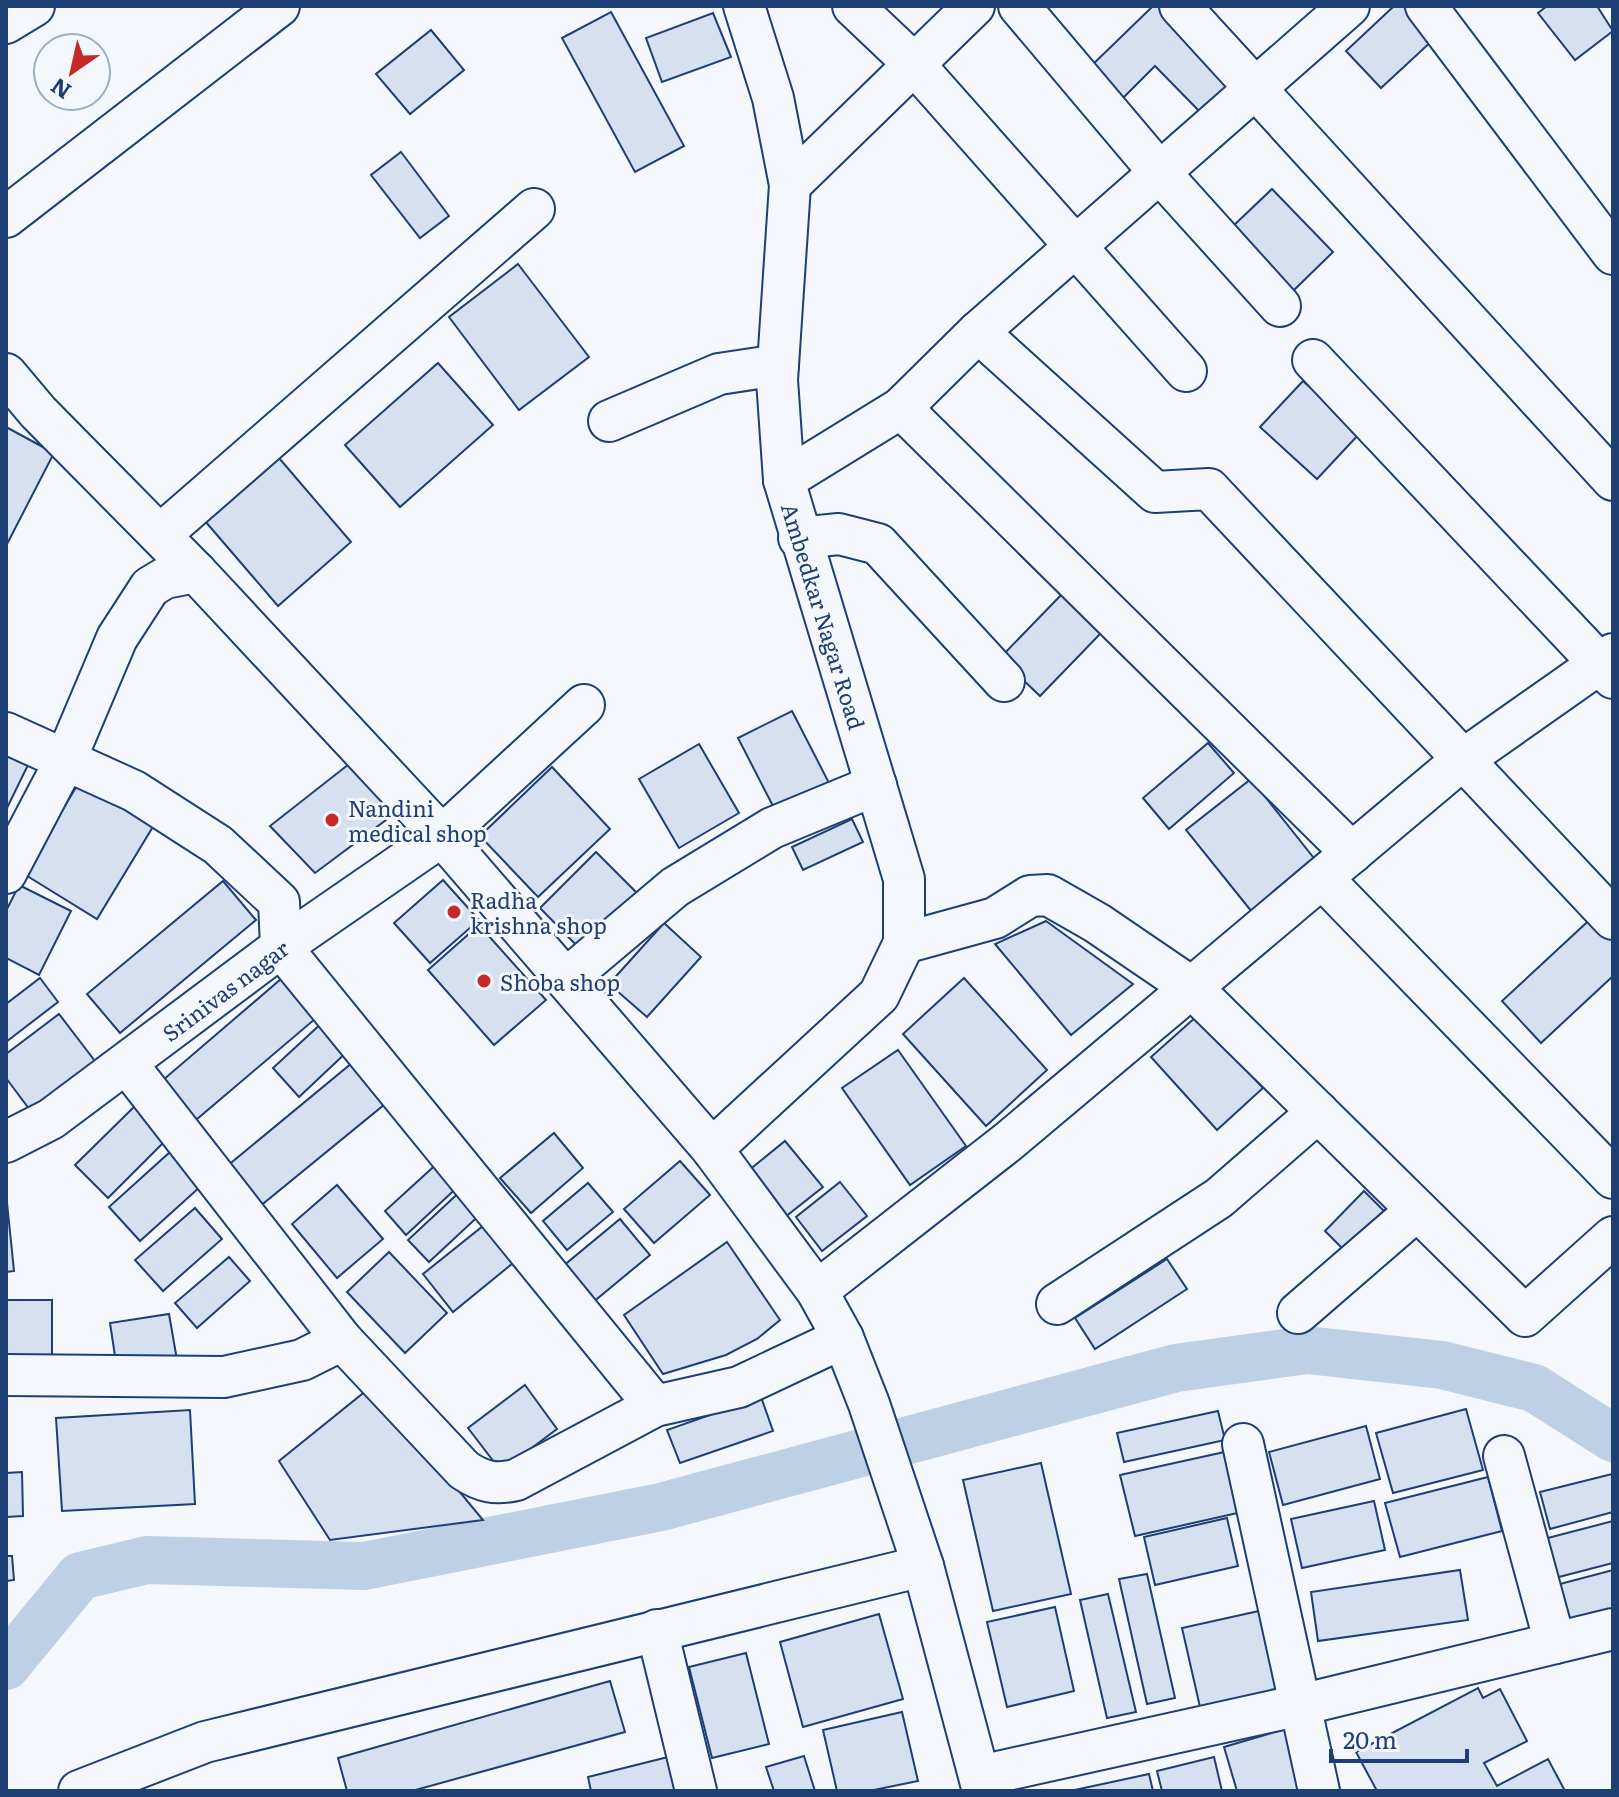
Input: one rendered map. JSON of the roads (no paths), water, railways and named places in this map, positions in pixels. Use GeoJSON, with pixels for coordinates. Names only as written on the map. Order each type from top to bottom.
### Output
{"type":"FeatureCollection","features":[{"type":"Feature","properties":{"kind":"street"},"geometry":{"type":"LineString","coordinates":[[6,23],[34,6]]}},
{"type":"Feature","properties":{"kind":"street"},"geometry":{"type":"LineString","coordinates":[[6,217],[279,6]]}},
{"type":"Feature","properties":{"kind":"street","name":"Ambedkar Nagar Road"},"geometry":{"type":"LineString","coordinates":[[712,1149],[879,995],[904,943],[904,879],[784,480],[778,365],[790,185],[773,98],[744,6]]}},
{"type":"Feature","properties":{"kind":"street"},"geometry":{"type":"LineString","coordinates":[[853,6],[912,62],[1186,371]]}},
{"type":"Feature","properties":{"kind":"street"},"geometry":{"type":"LineString","coordinates":[[790,185],[912,62],[974,6]]}},
{"type":"Feature","properties":{"kind":"street"},"geometry":{"type":"LineString","coordinates":[[1019,6],[1160,173],[1280,306]]}},
{"type":"Feature","properties":{"kind":"street"},"geometry":{"type":"LineString","coordinates":[[1180,6],[1613,480]]}},
{"type":"Feature","properties":{"kind":"street"},"geometry":{"type":"LineString","coordinates":[[1426,6],[1613,254]]}},
{"type":"Feature","properties":{"kind":"street"},"geometry":{"type":"LineString","coordinates":[[784,480],[901,408],[978,332],[1257,89],[1336,10]]}},
{"type":"Feature","properties":{"kind":"street"},"geometry":{"type":"LineString","coordinates":[[160,535],[534,209]]}},
{"type":"Feature","properties":{"kind":"street"},"geometry":{"type":"LineString","coordinates":[[978,332],[1155,492],[1209,489],[1461,761],[1613,919]]}},
{"type":"Feature","properties":{"kind":"street"},"geometry":{"type":"LineString","coordinates":[[817,1291],[1009,1141],[1461,761],[1609,665],[1313,360]]}},
{"type":"Feature","properties":{"kind":"street"},"geometry":{"type":"LineString","coordinates":[[609,421],[719,374],[778,365]]}},
{"type":"Feature","properties":{"kind":"street"},"geometry":{"type":"LineString","coordinates":[[6,374],[38,412],[196,572],[442,836],[712,1149],[817,1291],[843,1338],[869,1404],[923,1566],[981,1784],[1613,1629]]}},
{"type":"Feature","properties":{"kind":"street"},"geometry":{"type":"LineString","coordinates":[[901,408],[1337,866],[1613,1178]]}},
{"type":"Feature","properties":{"kind":"street"},"geometry":{"type":"LineString","coordinates":[[799,538],[839,534],[878,544],[1004,681]]}},
{"type":"Feature","properties":{"kind":"street"},"geometry":{"type":"LineString","coordinates":[[6,873],[65,761],[117,638],[150,587],[165,578],[196,572]]}},
{"type":"Feature","properties":{"kind":"street","name":"Srinivas nagar"},"geometry":{"type":"LineString","coordinates":[[6,1142],[51,1119],[281,947],[442,836],[584,705]]}},
{"type":"Feature","properties":{"kind":"street"},"geometry":{"type":"LineString","coordinates":[[6,733],[134,791],[218,845],[279,902],[281,947],[655,1406]]}},
{"type":"Feature","properties":{"kind":"street"},"geometry":{"type":"LineString","coordinates":[[566,979],[675,887],[772,828],[876,785]]}},
{"type":"Feature","properties":{"kind":"street"},"geometry":{"type":"LineString","coordinates":[[904,943],[995,918],[1030,896],[1048,895],[1097,923],[1191,987],[1525,1316],[1613,1237]]}},
{"type":"Feature","properties":{"kind":"street"},"geometry":{"type":"LineString","coordinates":[[127,1064],[342,1340],[464,1470],[478,1480],[499,1484],[516,1480],[655,1406],[739,1387],[843,1338]]}},
{"type":"Feature","properties":{"kind":"street"},"geometry":{"type":"LineString","coordinates":[[1057,1304],[1219,1198],[1318,1112]]}},
{"type":"Feature","properties":{"kind":"street"},"geometry":{"type":"LineString","coordinates":[[1298,1313],[1417,1210]]}},
{"type":"Feature","properties":{"kind":"street"},"geometry":{"type":"LineString","coordinates":[[6,1375],[224,1377],[302,1360],[342,1340]]}},
{"type":"Feature","properties":{"kind":"street"},"geometry":{"type":"LineString","coordinates":[[1243,1444],[1319,1791]]}},
{"type":"Feature","properties":{"kind":"street"},"geometry":{"type":"LineString","coordinates":[[1504,1456],[1555,1643]]}},
{"type":"Feature","properties":{"kind":"street"},"geometry":{"type":"LineString","coordinates":[[79,1791],[205,1742],[923,1566]]}},
{"type":"Feature","properties":{"kind":"street"},"geometry":{"type":"LineString","coordinates":[[657,1630],[696,1791]]}},
{"type":"Feature","properties":{"kind":"waterway"},"geometry":{"type":"LineString","coordinates":[[6,1666],[80,1576],[147,1560],[364,1566],[661,1507],[1176,1368],[1307,1350],[1442,1365],[1534,1388],[1613,1438]]}},
{"type":"Feature","properties":{"kind":"place","name":"Nandini medical shop"},"geometry":{"type":"Point","coordinates":[332,820]}},
{"type":"Feature","properties":{"kind":"place","name":"Radha krishna shop"},"geometry":{"type":"Point","coordinates":[454,912]}},
{"type":"Feature","properties":{"kind":"place","name":"Shoba shop"},"geometry":{"type":"Point","coordinates":[484,981]}}]}
